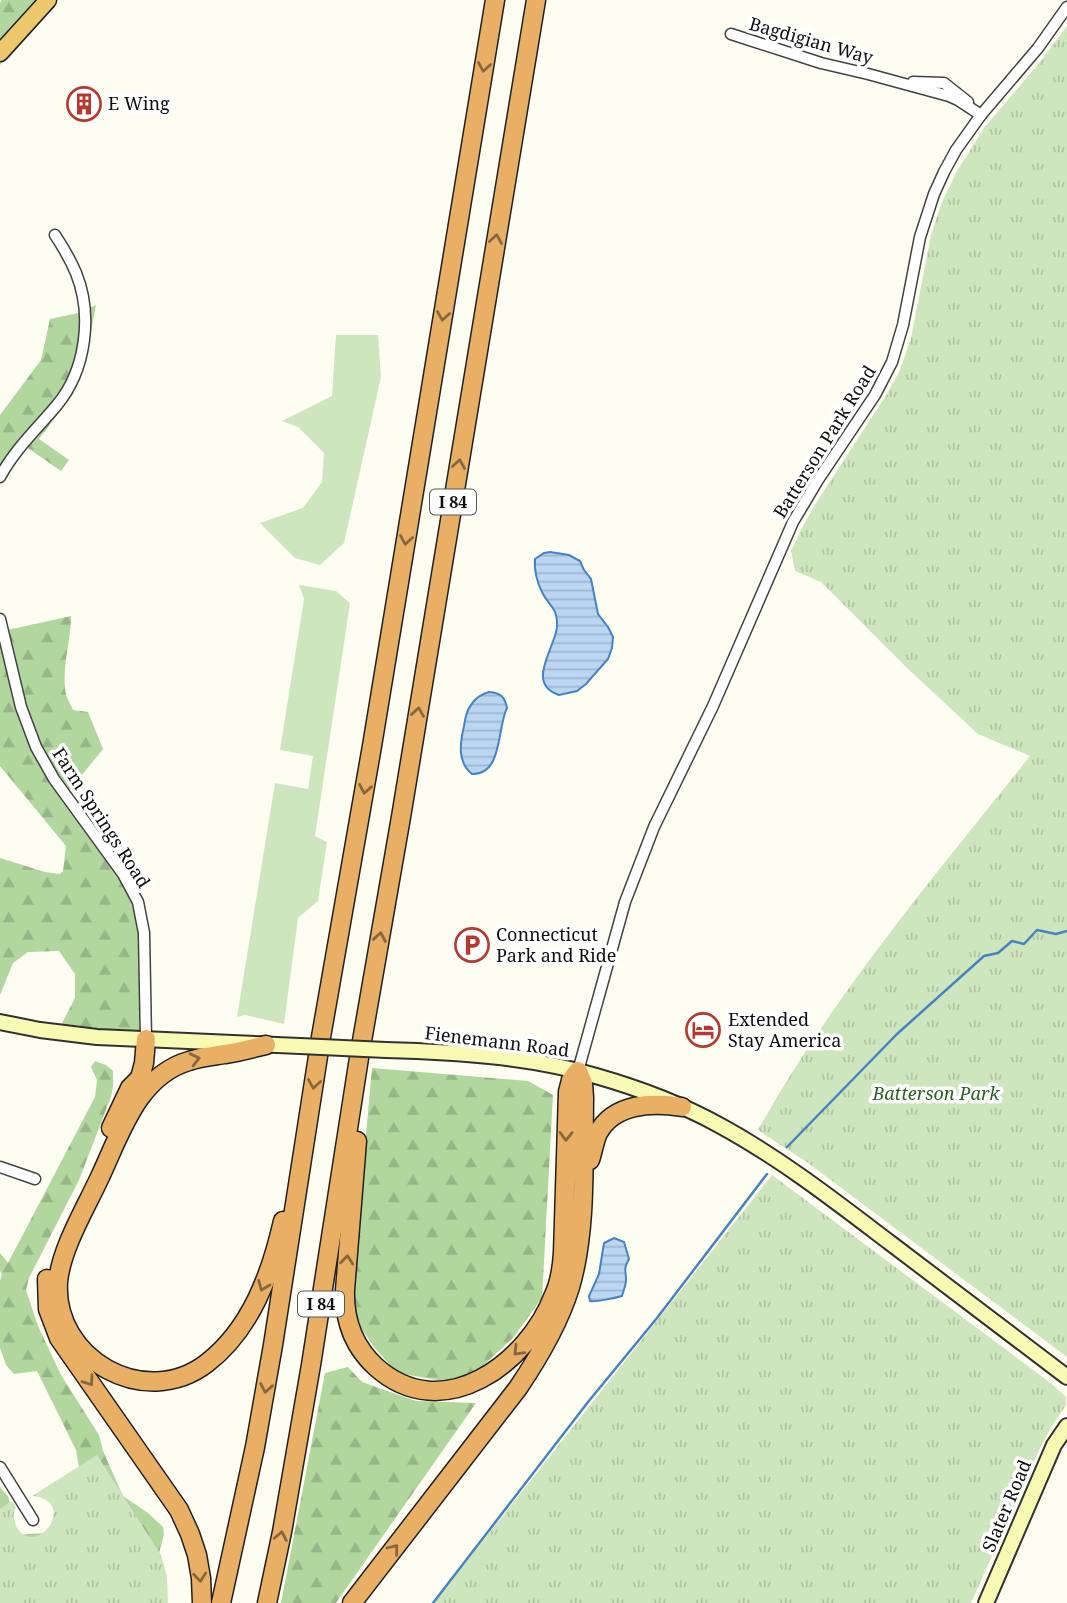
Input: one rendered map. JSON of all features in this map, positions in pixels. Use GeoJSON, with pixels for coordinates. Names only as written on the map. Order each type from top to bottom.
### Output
{"type":"FeatureCollection","features":[{"type":"Feature","properties":{"kind":"highway"},"geometry":{"type":"LineString","coordinates":[[0,53],[48,0]]}},
{"type":"Feature","properties":{"kind":"highway","name":"I 84"},"geometry":{"type":"LineString","coordinates":[[221,1603],[263,1406],[321,1037],[372,746],[495,0]]}},
{"type":"Feature","properties":{"kind":"highway","name":"I 84"},"geometry":{"type":"LineString","coordinates":[[267,1603],[311,1365],[368,1004],[536,0]]}},
{"type":"Feature","properties":{"kind":"highway"},"geometry":{"type":"LineString","coordinates":[[368,1004],[345,1308],[350,1330],[363,1353],[374,1366],[388,1376],[411,1387],[434,1391],[453,1390],[486,1376],[520,1351],[550,1305],[558,1286],[563,1253],[568,1092],[571,1080],[578,1071]]}},
{"type":"Feature","properties":{"kind":"highway"},"geometry":{"type":"LineString","coordinates":[[140,1096],[146,1039]]}},
{"type":"Feature","properties":{"kind":"highway"},"geometry":{"type":"LineString","coordinates":[[267,1045],[182,1063],[158,1077],[140,1096],[68,1245],[61,1265],[58,1281],[60,1306],[73,1339],[83,1352],[97,1364],[121,1377],[137,1380],[167,1380],[183,1376],[206,1364],[230,1340],[248,1315],[264,1284],[279,1240],[292,1181],[304,1151]]}},
{"type":"Feature","properties":{"kind":"highway"},"geometry":{"type":"LineString","coordinates":[[352,1603],[507,1404],[541,1352],[564,1304],[573,1276],[579,1241],[584,1087],[578,1071]]}},
{"type":"Feature","properties":{"kind":"highway"},"geometry":{"type":"LineString","coordinates":[[140,1078],[128,1091],[55,1248],[47,1278],[47,1304],[51,1321],[63,1344],[179,1510],[197,1555],[202,1603]]}},
{"type":"Feature","properties":{"kind":"highway"},"geometry":{"type":"LineString","coordinates":[[582,1179],[597,1135],[612,1117],[625,1110],[643,1106],[682,1107]]}},
{"type":"Feature","properties":{"kind":"main road","name":"Fienemann Road"},"geometry":{"type":"LineString","coordinates":[[0,1022],[67,1034],[455,1053],[504,1058],[578,1071],[620,1083],[682,1107],[734,1133],[799,1175],[1067,1377]]}},
{"type":"Feature","properties":{"kind":"main road","name":"Slater Road"},"geometry":{"type":"LineString","coordinates":[[986,1603],[1054,1445],[1067,1426]]}},
{"type":"Feature","properties":{"kind":"street","name":"Batterson Park Road"},"geometry":{"type":"LineString","coordinates":[[578,1071],[625,902],[653,827],[713,706],[793,522],[892,362],[901,334],[915,258],[934,194],[950,161],[981,115],[1038,48],[1067,7]]}},
{"type":"Feature","properties":{"kind":"street","name":"Bagdigian Way"},"geometry":{"type":"LineString","coordinates":[[731,34],[821,63],[883,78],[944,83],[960,94],[981,115]]}},
{"type":"Feature","properties":{"kind":"street"},"geometry":{"type":"LineString","coordinates":[[0,477],[13,455],[67,391],[82,354],[85,316],[81,288],[55,235]]}},
{"type":"Feature","properties":{"kind":"street","name":"Farm Springs Road"},"geometry":{"type":"LineString","coordinates":[[0,619],[21,707],[36,747],[54,779],[123,874],[138,902],[144,933],[146,1039]]}},
{"type":"Feature","properties":{"kind":"street"},"geometry":{"type":"LineString","coordinates":[[0,1167],[35,1179]]}},
{"type":"Feature","properties":{"kind":"street"},"geometry":{"type":"LineString","coordinates":[[0,1467],[33,1520]]}},
{"type":"Feature","properties":{"kind":"green space"},"geometry":{"type":"Polygon","coordinates":[[[2,0],[57,0],[0,65],[0,3],[2,0]]]}},
{"type":"Feature","properties":{"kind":"green space","name":"Batterson Park"},"geometry":{"type":"Polygon","coordinates":[[[1067,26],[1067,1357],[808,1163],[758,1130],[787,1080],[852,984],[1030,756],[978,734],[821,582],[795,571],[791,551],[816,503],[900,370],[911,338],[931,235],[942,202],[957,171],[984,128],[1067,26]]]}},
{"type":"Feature","properties":{"kind":"green space"},"geometry":{"type":"Polygon","coordinates":[[[96,305],[88,348],[73,394],[39,439],[69,460],[61,471],[22,444],[0,476],[0,415],[41,360],[50,319],[78,313],[96,305]]]}},
{"type":"Feature","properties":{"kind":"green space"},"geometry":{"type":"Polygon","coordinates":[[[336,335],[378,335],[381,377],[344,543],[320,565],[295,558],[260,523],[303,508],[322,482],[324,453],[298,427],[282,421],[332,396],[336,335]]]}},
{"type":"Feature","properties":{"kind":"green space"},"geometry":{"type":"Polygon","coordinates":[[[299,585],[336,591],[350,603],[315,836],[327,842],[318,901],[298,918],[284,1024],[245,1015],[237,1017],[275,783],[308,789],[313,756],[280,750],[304,599],[299,585]]]}},
{"type":"Feature","properties":{"kind":"green space"},"geometry":{"type":"Polygon","coordinates":[[[71,616],[65,675],[66,694],[73,710],[88,712],[103,749],[64,797],[125,880],[139,910],[146,1039],[57,1033],[75,998],[75,974],[59,951],[28,952],[13,963],[0,995],[0,858],[60,874],[63,871],[66,846],[0,766],[0,619],[3,631],[71,616]]]}},
{"type":"Feature","properties":{"kind":"green space"},"geometry":{"type":"Polygon","coordinates":[[[95,1061],[113,1071],[111,1097],[79,1180],[29,1278],[26,1290],[38,1326],[61,1375],[99,1435],[103,1451],[123,1496],[148,1513],[163,1527],[164,1534],[159,1553],[0,1603],[0,1487],[8,1496],[18,1535],[55,1532],[80,1473],[76,1450],[37,1371],[14,1374],[6,1365],[0,1348],[0,1253],[8,1263],[95,1097],[97,1080],[91,1067],[95,1061]]]}},
{"type":"Feature","properties":{"kind":"green space"},"geometry":{"type":"Polygon","coordinates":[[[372,1068],[528,1081],[553,1095],[542,1298],[513,1338],[475,1373],[443,1381],[397,1373],[357,1322],[352,1289],[372,1068]]]}},
{"type":"Feature","properties":{"kind":"green space"},"geometry":{"type":"Polygon","coordinates":[[[772,1175],[1066,1397],[1066,1405],[1040,1448],[971,1603],[434,1603],[772,1175]]]}},
{"type":"Feature","properties":{"kind":"green space"},"geometry":{"type":"Polygon","coordinates":[[[348,1367],[362,1382],[416,1401],[476,1403],[336,1603],[281,1603],[325,1373],[348,1367]]]}},
{"type":"Feature","properties":{"kind":"green space"},"geometry":{"type":"Polygon","coordinates":[[[97,1455],[161,1555],[167,1576],[168,1603],[0,1603],[0,1509],[12,1501],[16,1507],[14,1523],[17,1528],[26,1536],[35,1537],[43,1533],[50,1525],[52,1507],[46,1500],[32,1496],[97,1455]]]}},
{"type":"Feature","properties":{"kind":"water"},"geometry":{"type":"Polygon","coordinates":[[[550,552],[569,555],[580,561],[591,579],[598,614],[613,637],[608,659],[586,684],[577,691],[559,695],[549,690],[544,683],[544,665],[555,636],[557,620],[555,611],[540,588],[535,567],[535,559],[550,552]]]}},
{"type":"Feature","properties":{"kind":"water"},"geometry":{"type":"Polygon","coordinates":[[[489,692],[502,696],[507,708],[494,759],[482,772],[472,774],[464,764],[461,752],[465,718],[475,700],[489,692]]]}},
{"type":"Feature","properties":{"kind":"water"},"geometry":{"type":"Polygon","coordinates":[[[614,1238],[624,1242],[629,1259],[625,1268],[626,1282],[622,1296],[590,1301],[589,1296],[599,1274],[604,1243],[614,1238]]]}},
{"type":"Feature","properties":{"kind":"waterway"},"geometry":{"type":"LineString","coordinates":[[787,1147],[897,1034],[984,956],[998,953],[1012,941],[1024,944],[1037,930],[1056,934],[1067,931]]}},
{"type":"Feature","properties":{"kind":"waterway"},"geometry":{"type":"LineString","coordinates":[[433,1603],[767,1174]]}},
{"type":"Feature","properties":{"kind":"place","name":"E Wing"},"geometry":{"type":"Point","coordinates":[84,104]}},
{"type":"Feature","properties":{"kind":"place","name":"Connecticut Park and Ride"},"geometry":{"type":"Point","coordinates":[472,945]}},
{"type":"Feature","properties":{"kind":"place","name":"Extended Stay America"},"geometry":{"type":"Point","coordinates":[703,1030]}}]}
